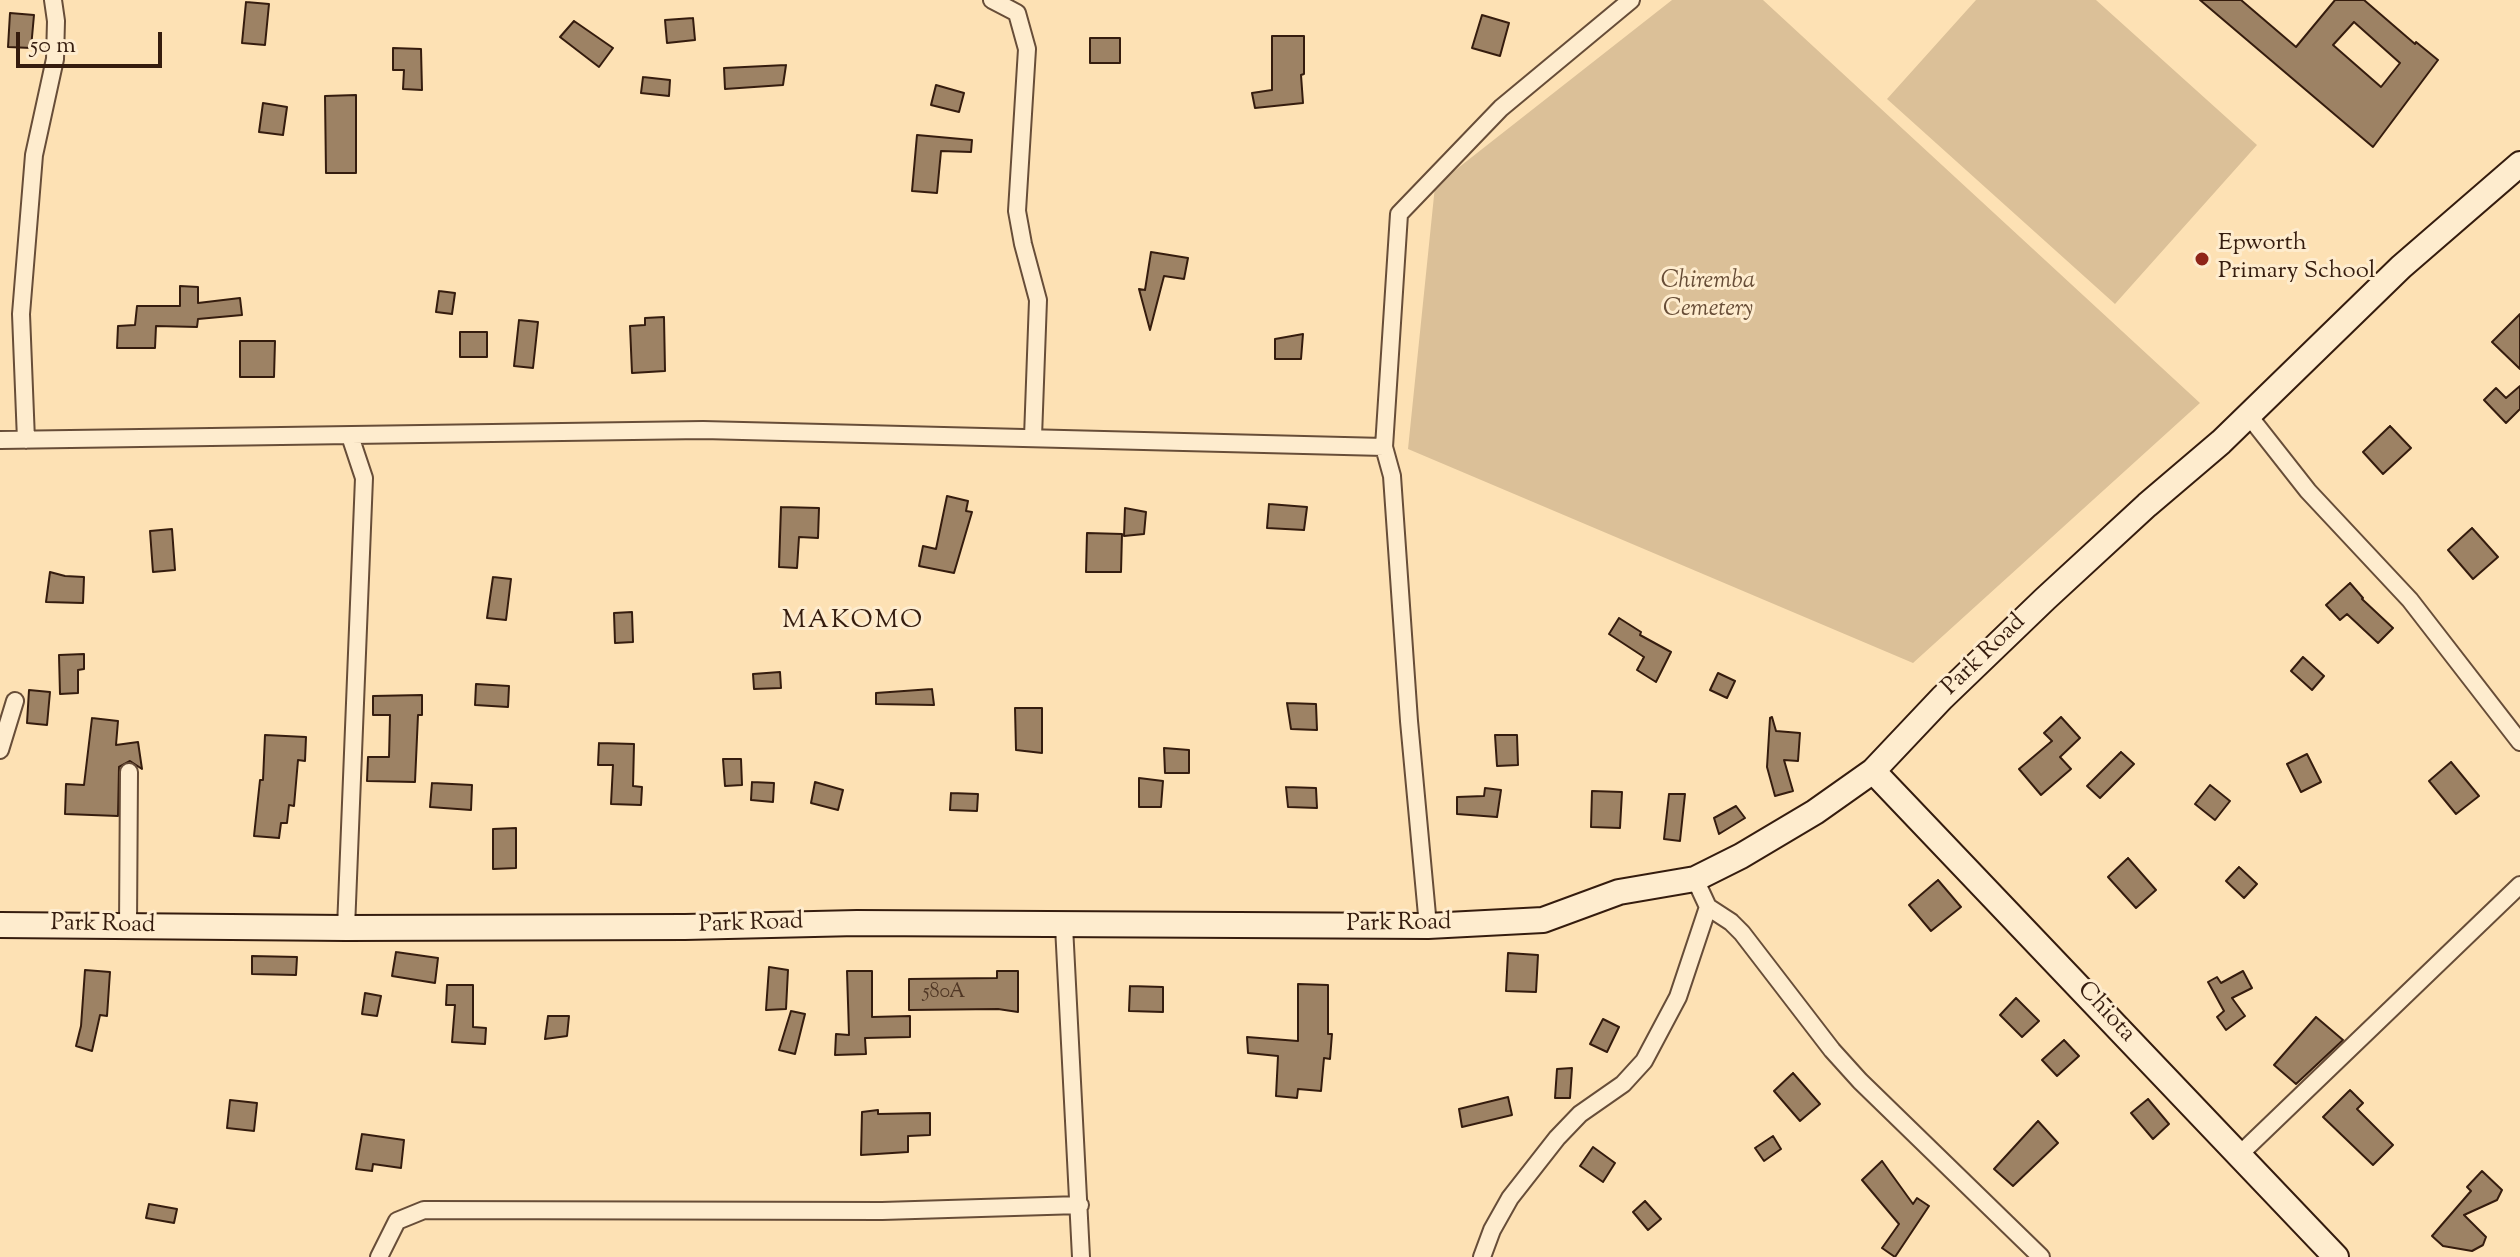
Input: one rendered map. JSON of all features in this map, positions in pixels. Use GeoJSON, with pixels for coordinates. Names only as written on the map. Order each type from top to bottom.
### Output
{"type":"FeatureCollection","features":[{"type":"Feature","properties":{"kind":"street"},"geometry":{"type":"LineString","coordinates":[[26,440],[21,314],[34,155],[55,59],[53,0]]}},
{"type":"Feature","properties":{"kind":"street"},"geometry":{"type":"LineString","coordinates":[[992,0],[1017,13],[1027,49],[1017,211],[1038,300],[1033,437]]}},
{"type":"Feature","properties":{"kind":"street"},"geometry":{"type":"LineString","coordinates":[[1428,926],[1409,721],[1392,476],[1384,447],[1399,214],[1501,108],[1631,0]]}},
{"type":"Feature","properties":{"kind":"street","name":"Park Road"},"geometry":{"type":"LineString","coordinates":[[0,925],[346,928],[857,923],[1428,926],[1543,920],[1619,892],[1695,879],[1815,812],[1873,771],[1942,698],[2045,599],[2249,416],[2401,267],[2520,164]]}},
{"type":"Feature","properties":{"kind":"street"},"geometry":{"type":"LineString","coordinates":[[2249,416],[2308,491],[2410,600],[2520,742]]}},
{"type":"Feature","properties":{"kind":"street"},"geometry":{"type":"LineString","coordinates":[[0,440],[703,430],[1384,447]]}},
{"type":"Feature","properties":{"kind":"street"},"geometry":{"type":"LineString","coordinates":[[346,928],[364,478],[350,436]]}},
{"type":"Feature","properties":{"kind":"street"},"geometry":{"type":"LineString","coordinates":[[0,750],[15,701]]}},
{"type":"Feature","properties":{"kind":"street","name":"Chiota"},"geometry":{"type":"LineString","coordinates":[[1873,771],[2336,1257]]}},
{"type":"Feature","properties":{"kind":"street"},"geometry":{"type":"LineString","coordinates":[[128,926],[129,772]]}},
{"type":"Feature","properties":{"kind":"street"},"geometry":{"type":"LineString","coordinates":[[1695,879],[1708,907],[1742,933],[1860,1081],[2041,1257]]}},
{"type":"Feature","properties":{"kind":"street"},"geometry":{"type":"LineString","coordinates":[[2239,1155],[2520,885]]}},
{"type":"Feature","properties":{"kind":"street"},"geometry":{"type":"LineString","coordinates":[[1482,1257],[1492,1230],[1510,1198],[1557,1138],[1580,1114],[1623,1084],[1644,1061],[1678,997],[1708,907]]}},
{"type":"Feature","properties":{"kind":"street"},"geometry":{"type":"LineString","coordinates":[[1064,926],[1081,1257]]}},
{"type":"Feature","properties":{"kind":"street"},"geometry":{"type":"LineString","coordinates":[[379,1257],[397,1221],[424,1210],[882,1211],[1080,1205]]}},
{"type":"Feature","properties":{"kind":"green space","name":"Chiremba Cemetery"},"geometry":{"type":"Polygon","coordinates":[[[1672,0],[1763,0],[2200,403],[1913,663],[1408,449],[1435,186],[1672,0]]]}},
{"type":"Feature","properties":{"kind":"green space"},"geometry":{"type":"Polygon","coordinates":[[[1976,0],[2096,0],[2257,145],[2115,304],[1887,99],[1976,0]]]}},
{"type":"Feature","properties":{"kind":"building"},"geometry":{"type":"Polygon","coordinates":[[[2200,0],[2241,0],[2296,47],[2335,0],[2364,0],[2438,60],[2373,147],[2200,0]],[[2354,22],[2333,45],[2381,87],[2400,63],[2354,22]]]}},
{"type":"Feature","properties":{"kind":"building"},"geometry":{"type":"Polygon","coordinates":[[[246,2],[269,4],[265,45],[242,43],[246,2]]]}},
{"type":"Feature","properties":{"kind":"building"},"geometry":{"type":"Polygon","coordinates":[[[10,13],[34,15],[31,48],[8,47],[10,13]]]}},
{"type":"Feature","properties":{"kind":"building"},"geometry":{"type":"Polygon","coordinates":[[[1482,15],[1509,23],[1500,56],[1472,48],[1482,15]]]}},
{"type":"Feature","properties":{"kind":"building"},"geometry":{"type":"Polygon","coordinates":[[[693,18],[695,40],[667,43],[665,20],[693,18]]]}},
{"type":"Feature","properties":{"kind":"building"},"geometry":{"type":"Polygon","coordinates":[[[574,21],[613,48],[599,67],[560,37],[574,21]]]}},
{"type":"Feature","properties":{"kind":"building"},"geometry":{"type":"Polygon","coordinates":[[[1272,36],[1304,36],[1304,74],[1301,75],[1303,103],[1255,108],[1252,93],[1272,90],[1272,36]]]}},
{"type":"Feature","properties":{"kind":"building"},"geometry":{"type":"Polygon","coordinates":[[[1090,38],[1120,38],[1120,63],[1090,63],[1090,38]]]}},
{"type":"Feature","properties":{"kind":"building"},"geometry":{"type":"Polygon","coordinates":[[[393,48],[421,49],[422,90],[403,89],[404,70],[393,70],[393,48]]]}},
{"type":"Feature","properties":{"kind":"building"},"geometry":{"type":"Polygon","coordinates":[[[786,65],[783,85],[725,89],[724,68],[786,65]]]}},
{"type":"Feature","properties":{"kind":"building"},"geometry":{"type":"Polygon","coordinates":[[[643,77],[670,80],[669,96],[641,93],[643,77]]]}},
{"type":"Feature","properties":{"kind":"building"},"geometry":{"type":"Polygon","coordinates":[[[936,85],[964,93],[959,112],[931,105],[936,85]]]}},
{"type":"Feature","properties":{"kind":"building"},"geometry":{"type":"Polygon","coordinates":[[[356,95],[356,173],[326,173],[325,96],[356,95]]]}},
{"type":"Feature","properties":{"kind":"building"},"geometry":{"type":"Polygon","coordinates":[[[263,103],[287,107],[283,135],[259,132],[263,103]]]}},
{"type":"Feature","properties":{"kind":"building"},"geometry":{"type":"Polygon","coordinates":[[[917,135],[972,140],[971,152],[941,151],[937,193],[912,191],[917,135]]]}},
{"type":"Feature","properties":{"kind":"building"},"geometry":{"type":"Polygon","coordinates":[[[1151,252],[1188,258],[1184,279],[1164,276],[1150,330],[1139,289],[1145,290],[1151,252]]]}},
{"type":"Feature","properties":{"kind":"building"},"geometry":{"type":"Polygon","coordinates":[[[180,286],[198,287],[198,303],[240,298],[242,315],[198,319],[197,327],[156,326],[155,348],[117,348],[118,326],[135,325],[137,306],[180,306],[180,286]]]}},
{"type":"Feature","properties":{"kind":"building"},"geometry":{"type":"Polygon","coordinates":[[[439,291],[455,293],[452,314],[436,312],[439,291]]]}},
{"type":"Feature","properties":{"kind":"building"},"geometry":{"type":"Polygon","coordinates":[[[2520,314],[2520,369],[2492,342],[2520,314]]]}},
{"type":"Feature","properties":{"kind":"building"},"geometry":{"type":"Polygon","coordinates":[[[664,317],[665,371],[632,373],[630,326],[645,325],[645,318],[664,317]]]}},
{"type":"Feature","properties":{"kind":"building"},"geometry":{"type":"Polygon","coordinates":[[[519,320],[538,322],[533,368],[514,366],[519,320]]]}},
{"type":"Feature","properties":{"kind":"building"},"geometry":{"type":"Polygon","coordinates":[[[460,332],[487,332],[487,357],[460,357],[460,332]]]}},
{"type":"Feature","properties":{"kind":"building"},"geometry":{"type":"Polygon","coordinates":[[[1303,334],[1301,359],[1275,359],[1275,339],[1303,334]]]}},
{"type":"Feature","properties":{"kind":"building"},"geometry":{"type":"Polygon","coordinates":[[[240,341],[275,341],[274,377],[240,377],[240,341]]]}},
{"type":"Feature","properties":{"kind":"building"},"geometry":{"type":"Polygon","coordinates":[[[2520,386],[2520,409],[2506,423],[2484,400],[2496,388],[2506,398],[2520,386]]]}},
{"type":"Feature","properties":{"kind":"building"},"geometry":{"type":"Polygon","coordinates":[[[2390,426],[2411,448],[2383,474],[2363,452],[2390,426]]]}},
{"type":"Feature","properties":{"kind":"building"},"geometry":{"type":"Polygon","coordinates":[[[947,496],[968,501],[966,511],[972,512],[954,573],[919,566],[923,546],[936,549],[947,496]]]}},
{"type":"Feature","properties":{"kind":"building"},"geometry":{"type":"Polygon","coordinates":[[[1269,504],[1307,507],[1304,530],[1267,528],[1269,504]]]}},
{"type":"Feature","properties":{"kind":"building"},"geometry":{"type":"Polygon","coordinates":[[[781,507],[819,508],[818,538],[799,537],[797,568],[779,567],[781,507]]]}},
{"type":"Feature","properties":{"kind":"building"},"geometry":{"type":"Polygon","coordinates":[[[1125,508],[1146,512],[1144,534],[1124,536],[1125,508]]]}},
{"type":"Feature","properties":{"kind":"building"},"geometry":{"type":"Polygon","coordinates":[[[2472,528],[2498,557],[2473,579],[2448,550],[2472,528]]]}},
{"type":"Feature","properties":{"kind":"building"},"geometry":{"type":"Polygon","coordinates":[[[172,529],[175,570],[153,572],[150,531],[172,529]]]}},
{"type":"Feature","properties":{"kind":"building"},"geometry":{"type":"Polygon","coordinates":[[[1087,533],[1122,534],[1121,572],[1086,572],[1087,533]]]}},
{"type":"Feature","properties":{"kind":"building"},"geometry":{"type":"Polygon","coordinates":[[[50,572],[84,577],[83,603],[46,602],[50,572]]]}},
{"type":"Feature","properties":{"kind":"building"},"geometry":{"type":"Polygon","coordinates":[[[493,577],[511,579],[506,620],[487,618],[493,577]]]}},
{"type":"Feature","properties":{"kind":"building"},"geometry":{"type":"Polygon","coordinates":[[[2350,583],[2393,628],[2378,643],[2347,614],[2340,620],[2326,605],[2350,583]]]}},
{"type":"Feature","properties":{"kind":"building"},"geometry":{"type":"Polygon","coordinates":[[[632,612],[633,642],[615,643],[614,613],[632,612]]]}},
{"type":"Feature","properties":{"kind":"building"},"geometry":{"type":"Polygon","coordinates":[[[1619,618],[1641,632],[1640,635],[1671,652],[1656,682],[1637,670],[1644,657],[1609,634],[1619,618]]]}},
{"type":"Feature","properties":{"kind":"building"},"geometry":{"type":"Polygon","coordinates":[[[84,654],[84,669],[78,670],[78,693],[60,694],[59,655],[84,654]]]}},
{"type":"Feature","properties":{"kind":"building"},"geometry":{"type":"Polygon","coordinates":[[[2303,657],[2324,676],[2312,690],[2291,671],[2303,657]]]}},
{"type":"Feature","properties":{"kind":"building"},"geometry":{"type":"Polygon","coordinates":[[[780,672],[781,688],[754,689],[753,674],[780,672]]]}},
{"type":"Feature","properties":{"kind":"building"},"geometry":{"type":"Polygon","coordinates":[[[1718,673],[1735,681],[1727,698],[1710,690],[1718,673]]]}},
{"type":"Feature","properties":{"kind":"building"},"geometry":{"type":"Polygon","coordinates":[[[476,684],[509,686],[508,707],[475,705],[476,684]]]}},
{"type":"Feature","properties":{"kind":"building"},"geometry":{"type":"Polygon","coordinates":[[[932,689],[934,705],[876,704],[876,693],[932,689]]]}},
{"type":"Feature","properties":{"kind":"building"},"geometry":{"type":"Polygon","coordinates":[[[29,690],[50,692],[47,725],[27,723],[29,690]]]}},
{"type":"Feature","properties":{"kind":"building"},"geometry":{"type":"Polygon","coordinates":[[[422,695],[415,782],[367,781],[368,757],[389,757],[390,715],[373,715],[373,696],[422,695]]]}},
{"type":"Feature","properties":{"kind":"building"},"geometry":{"type":"Polygon","coordinates":[[[1287,703],[1316,704],[1317,730],[1291,729],[1287,703]]]}},
{"type":"Feature","properties":{"kind":"building"},"geometry":{"type":"Polygon","coordinates":[[[1015,708],[1042,708],[1042,753],[1016,750],[1015,708]]]}},
{"type":"Feature","properties":{"kind":"building"},"geometry":{"type":"Polygon","coordinates":[[[1772,717],[1776,731],[1800,733],[1798,761],[1784,760],[1793,791],[1775,796],[1767,767],[1772,717]]]}},
{"type":"Feature","properties":{"kind":"building"},"geometry":{"type":"Polygon","coordinates":[[[2061,717],[2080,738],[2060,757],[2071,769],[2041,795],[2019,769],[2052,741],[2044,733],[2061,717]]]}},
{"type":"Feature","properties":{"kind":"building"},"geometry":{"type":"Polygon","coordinates":[[[92,718],[118,721],[116,745],[138,742],[142,769],[130,761],[119,767],[118,816],[65,814],[66,784],[84,785],[92,718]]]}},
{"type":"Feature","properties":{"kind":"building"},"geometry":{"type":"Polygon","coordinates":[[[265,735],[306,737],[305,761],[298,760],[294,806],[289,805],[287,823],[281,823],[279,838],[254,836],[260,780],[263,780],[265,735]]]}},
{"type":"Feature","properties":{"kind":"building"},"geometry":{"type":"Polygon","coordinates":[[[1495,735],[1517,735],[1518,765],[1497,766],[1495,735]]]}},
{"type":"Feature","properties":{"kind":"building"},"geometry":{"type":"Polygon","coordinates":[[[599,743],[634,744],[633,786],[642,787],[641,805],[611,804],[613,765],[598,765],[599,743]]]}},
{"type":"Feature","properties":{"kind":"building"},"geometry":{"type":"Polygon","coordinates":[[[1164,748],[1189,750],[1189,773],[1165,773],[1164,748]]]}},
{"type":"Feature","properties":{"kind":"building"},"geometry":{"type":"Polygon","coordinates":[[[2121,752],[2134,764],[2100,798],[2087,786],[2121,752]]]}},
{"type":"Feature","properties":{"kind":"building"},"geometry":{"type":"Polygon","coordinates":[[[2307,754],[2321,782],[2301,792],[2287,764],[2307,754]]]}},
{"type":"Feature","properties":{"kind":"building"},"geometry":{"type":"Polygon","coordinates":[[[723,759],[741,759],[742,785],[725,786],[723,759]]]}},
{"type":"Feature","properties":{"kind":"building"},"geometry":{"type":"Polygon","coordinates":[[[2451,762],[2479,796],[2456,814],[2429,781],[2451,762]]]}},
{"type":"Feature","properties":{"kind":"building"},"geometry":{"type":"Polygon","coordinates":[[[1139,778],[1163,781],[1161,807],[1139,807],[1139,778]]]}},
{"type":"Feature","properties":{"kind":"building"},"geometry":{"type":"Polygon","coordinates":[[[752,782],[774,783],[773,802],[751,800],[752,782]]]}},
{"type":"Feature","properties":{"kind":"building"},"geometry":{"type":"Polygon","coordinates":[[[815,782],[843,790],[838,810],[811,803],[815,782]]]}},
{"type":"Feature","properties":{"kind":"building"},"geometry":{"type":"Polygon","coordinates":[[[432,783],[472,785],[471,810],[430,807],[432,783]]]}},
{"type":"Feature","properties":{"kind":"building"},"geometry":{"type":"Polygon","coordinates":[[[2210,785],[2230,801],[2215,820],[2195,804],[2210,785]]]}},
{"type":"Feature","properties":{"kind":"building"},"geometry":{"type":"Polygon","coordinates":[[[1286,787],[1316,788],[1317,808],[1288,807],[1286,787]]]}},
{"type":"Feature","properties":{"kind":"building"},"geometry":{"type":"Polygon","coordinates":[[[1485,788],[1501,790],[1497,817],[1457,814],[1457,797],[1484,796],[1485,788]]]}},
{"type":"Feature","properties":{"kind":"building"},"geometry":{"type":"Polygon","coordinates":[[[1592,791],[1622,792],[1620,828],[1591,827],[1592,791]]]}},
{"type":"Feature","properties":{"kind":"building"},"geometry":{"type":"Polygon","coordinates":[[[951,793],[978,794],[977,811],[950,810],[951,793]]]}},
{"type":"Feature","properties":{"kind":"building"},"geometry":{"type":"Polygon","coordinates":[[[1669,794],[1685,794],[1680,841],[1664,839],[1669,794]]]}},
{"type":"Feature","properties":{"kind":"building"},"geometry":{"type":"Polygon","coordinates":[[[1736,806],[1745,818],[1719,834],[1714,818],[1736,806]]]}},
{"type":"Feature","properties":{"kind":"building"},"geometry":{"type":"Polygon","coordinates":[[[516,828],[516,868],[493,869],[493,829],[516,828]]]}},
{"type":"Feature","properties":{"kind":"building"},"geometry":{"type":"Polygon","coordinates":[[[2128,858],[2156,890],[2136,908],[2108,877],[2128,858]]]}},
{"type":"Feature","properties":{"kind":"building"},"geometry":{"type":"Polygon","coordinates":[[[2239,867],[2257,884],[2244,898],[2226,881],[2239,867]]]}},
{"type":"Feature","properties":{"kind":"building"},"geometry":{"type":"Polygon","coordinates":[[[1938,880],[1961,907],[1931,931],[1909,905],[1938,880]]]}},
{"type":"Feature","properties":{"kind":"building"},"geometry":{"type":"Polygon","coordinates":[[[396,952],[438,958],[435,983],[392,976],[396,952]]]}},
{"type":"Feature","properties":{"kind":"building"},"geometry":{"type":"Polygon","coordinates":[[[1508,953],[1538,955],[1536,992],[1506,991],[1508,953]]]}},
{"type":"Feature","properties":{"kind":"building"},"geometry":{"type":"Polygon","coordinates":[[[252,956],[297,957],[296,975],[252,974],[252,956]]]}},
{"type":"Feature","properties":{"kind":"building"},"geometry":{"type":"Polygon","coordinates":[[[769,967],[788,970],[786,1009],[766,1010],[769,967]]]}},
{"type":"Feature","properties":{"kind":"building"},"geometry":{"type":"Polygon","coordinates":[[[85,970],[110,972],[107,1016],[100,1015],[92,1051],[76,1046],[81,1026],[85,970]]]}},
{"type":"Feature","properties":{"kind":"building"},"geometry":{"type":"Polygon","coordinates":[[[847,971],[872,971],[872,1017],[910,1016],[910,1037],[865,1038],[866,1054],[835,1055],[836,1034],[849,1035],[847,971]]]}},
{"type":"Feature","properties":{"kind":"building"},"geometry":{"type":"Polygon","coordinates":[[[997,971],[1018,971],[1018,1012],[998,1009],[909,1010],[909,979],[997,978],[997,971]]]}},
{"type":"Feature","properties":{"kind":"building"},"geometry":{"type":"Polygon","coordinates":[[[2243,971],[2252,988],[2232,998],[2245,1016],[2226,1030],[2217,1017],[2224,1011],[2208,982],[2217,977],[2221,983],[2243,971]]]}},
{"type":"Feature","properties":{"kind":"building"},"geometry":{"type":"Polygon","coordinates":[[[1298,984],[1328,985],[1328,1034],[1332,1034],[1330,1059],[1324,1058],[1321,1091],[1298,1089],[1297,1098],[1276,1096],[1278,1056],[1248,1053],[1247,1037],[1298,1041],[1298,984]]]}},
{"type":"Feature","properties":{"kind":"building"},"geometry":{"type":"Polygon","coordinates":[[[447,985],[473,985],[473,1027],[486,1028],[485,1044],[452,1042],[455,1005],[446,1005],[447,985]]]}},
{"type":"Feature","properties":{"kind":"building"},"geometry":{"type":"Polygon","coordinates":[[[1130,986],[1163,987],[1163,1012],[1129,1011],[1130,986]]]}},
{"type":"Feature","properties":{"kind":"building"},"geometry":{"type":"Polygon","coordinates":[[[365,993],[381,996],[377,1016],[362,1014],[365,993]]]}},
{"type":"Feature","properties":{"kind":"building"},"geometry":{"type":"Polygon","coordinates":[[[2016,998],[2039,1021],[2022,1037],[2000,1015],[2016,998]]]}},
{"type":"Feature","properties":{"kind":"building"},"geometry":{"type":"Polygon","coordinates":[[[791,1011],[805,1014],[795,1054],[779,1050],[791,1011]]]}},
{"type":"Feature","properties":{"kind":"building"},"geometry":{"type":"Polygon","coordinates":[[[548,1016],[569,1016],[567,1036],[545,1039],[548,1016]]]}},
{"type":"Feature","properties":{"kind":"building"},"geometry":{"type":"Polygon","coordinates":[[[2316,1017],[2343,1040],[2296,1084],[2274,1065],[2316,1017]]]}},
{"type":"Feature","properties":{"kind":"building"},"geometry":{"type":"Polygon","coordinates":[[[1603,1019],[1619,1027],[1607,1052],[1590,1044],[1603,1019]]]}},
{"type":"Feature","properties":{"kind":"building"},"geometry":{"type":"Polygon","coordinates":[[[2064,1040],[2079,1056],[2057,1076],[2042,1060],[2064,1040]]]}},
{"type":"Feature","properties":{"kind":"building"},"geometry":{"type":"Polygon","coordinates":[[[1572,1068],[1570,1098],[1555,1098],[1557,1069],[1572,1068]]]}},
{"type":"Feature","properties":{"kind":"building"},"geometry":{"type":"Polygon","coordinates":[[[1793,1073],[1820,1104],[1800,1121],[1774,1091],[1793,1073]]]}},
{"type":"Feature","properties":{"kind":"building"},"geometry":{"type":"Polygon","coordinates":[[[2350,1090],[2363,1103],[2357,1109],[2393,1145],[2373,1165],[2323,1117],[2350,1090]]]}},
{"type":"Feature","properties":{"kind":"building"},"geometry":{"type":"Polygon","coordinates":[[[1508,1097],[1512,1115],[1462,1127],[1459,1109],[1508,1097]]]}},
{"type":"Feature","properties":{"kind":"building"},"geometry":{"type":"Polygon","coordinates":[[[2148,1099],[2169,1124],[2153,1139],[2131,1113],[2148,1099]]]}},
{"type":"Feature","properties":{"kind":"building"},"geometry":{"type":"Polygon","coordinates":[[[230,1100],[257,1103],[254,1131],[227,1128],[230,1100]]]}},
{"type":"Feature","properties":{"kind":"building"},"geometry":{"type":"Polygon","coordinates":[[[878,1110],[878,1114],[930,1113],[930,1135],[908,1136],[908,1152],[861,1155],[862,1112],[878,1110]]]}},
{"type":"Feature","properties":{"kind":"building"},"geometry":{"type":"Polygon","coordinates":[[[2038,1121],[2058,1143],[2013,1186],[1994,1169],[2038,1121]]]}},
{"type":"Feature","properties":{"kind":"building"},"geometry":{"type":"Polygon","coordinates":[[[362,1134],[404,1140],[401,1168],[373,1164],[372,1171],[356,1169],[362,1134]]]}},
{"type":"Feature","properties":{"kind":"building"},"geometry":{"type":"Polygon","coordinates":[[[1773,1136],[1781,1149],[1764,1161],[1755,1148],[1773,1136]]]}},
{"type":"Feature","properties":{"kind":"building"},"geometry":{"type":"Polygon","coordinates":[[[1593,1147],[1615,1163],[1603,1182],[1580,1166],[1593,1147]]]}},
{"type":"Feature","properties":{"kind":"building"},"geometry":{"type":"Polygon","coordinates":[[[1882,1161],[1913,1204],[1917,1198],[1929,1206],[1895,1257],[1882,1248],[1899,1224],[1862,1180],[1882,1161]]]}},
{"type":"Feature","properties":{"kind":"building"},"geometry":{"type":"Polygon","coordinates":[[[2482,1171],[2502,1190],[2497,1200],[2464,1215],[2486,1237],[2483,1245],[2472,1251],[2443,1246],[2432,1236],[2471,1191],[2467,1187],[2482,1171]]]}},
{"type":"Feature","properties":{"kind":"building"},"geometry":{"type":"Polygon","coordinates":[[[1645,1201],[1661,1219],[1648,1230],[1633,1212],[1645,1201]]]}},
{"type":"Feature","properties":{"kind":"building"},"geometry":{"type":"Polygon","coordinates":[[[149,1204],[177,1209],[174,1223],[146,1218],[149,1204]]]}},
{"type":"Feature","properties":{"kind":"place","name":"Epworth Primary School"},"geometry":{"type":"Point","coordinates":[2202,259]}},
{"type":"Feature","properties":{"kind":"district","name":"MAKOMO"},"geometry":{"type":"Point","coordinates":[853,623]}}]}
